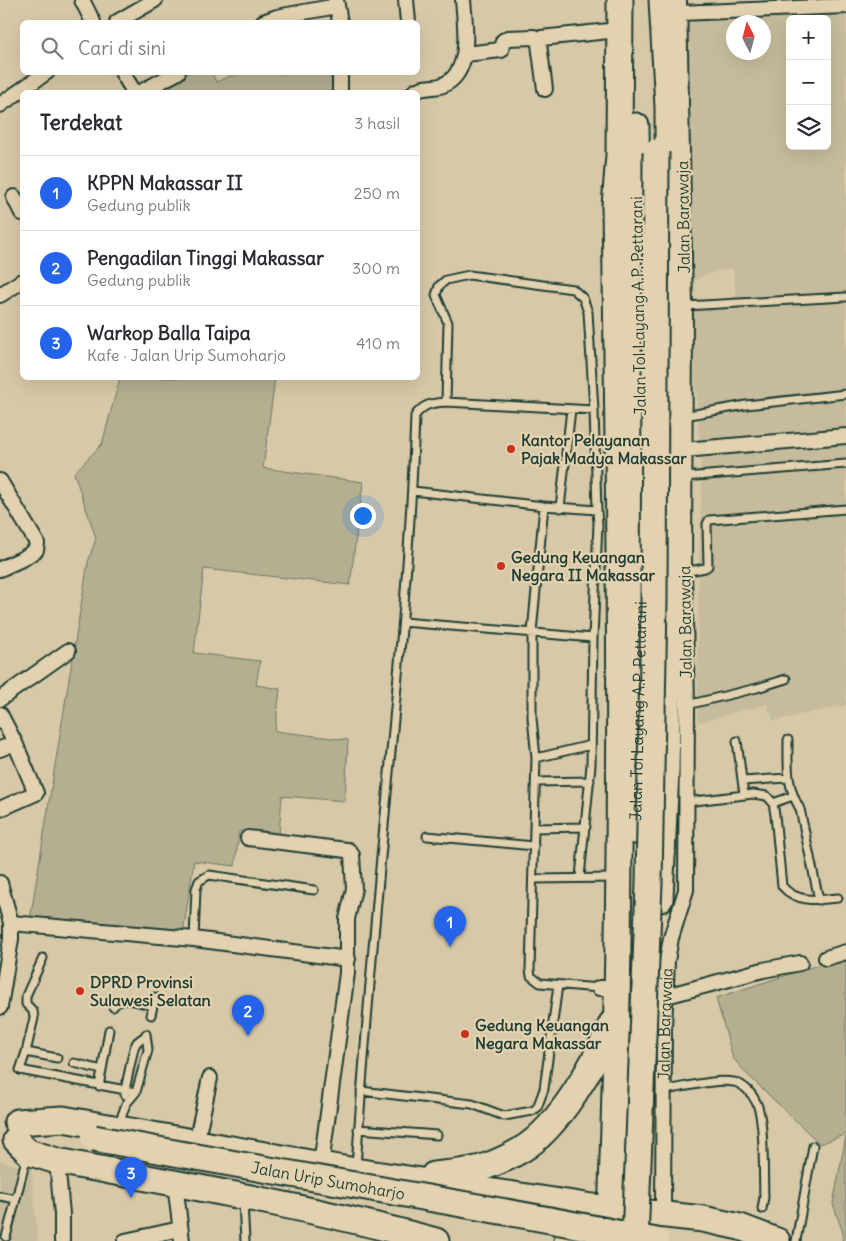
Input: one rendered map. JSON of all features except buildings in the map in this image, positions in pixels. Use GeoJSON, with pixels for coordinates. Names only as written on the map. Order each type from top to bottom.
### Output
{"type":"FeatureCollection","features":[{"type":"Feature","properties":{"kind":"highway"},"geometry":{"type":"LineString","coordinates":[[610,1241],[617,1038],[616,1016],[608,988],[618,878],[619,672],[615,206],[619,154],[620,0]]}},
{"type":"Feature","properties":{"kind":"highway","name":"Jalan Tol Layang A.P. Pettarani"},"geometry":{"type":"LineString","coordinates":[[623,1241],[626,1205],[642,547],[635,0]]}},
{"type":"Feature","properties":{"kind":"highway","name":"Jalan Tol Layang A.P. Pettarani"},"geometry":{"type":"LineString","coordinates":[[636,1241],[650,844],[654,600],[655,0]]}},
{"type":"Feature","properties":{"kind":"highway"},"geometry":{"type":"LineString","coordinates":[[645,1241],[658,1213],[655,1045],[666,770],[669,609],[668,107],[673,4]]}},
{"type":"Feature","properties":{"kind":"highway"},"geometry":{"type":"LineString","coordinates":[[404,1178],[485,1167],[522,1149],[543,1131],[563,1108],[595,1062],[616,1016]]}},
{"type":"Feature","properties":{"kind":"highway"},"geometry":{"type":"LineString","coordinates":[[12,1134],[63,1119],[355,1171],[611,1209],[703,1219],[740,1227],[777,1241]]}},
{"type":"Feature","properties":{"kind":"highway"},"geometry":{"type":"LineString","coordinates":[[12,1134],[57,1161],[243,1196],[408,1237],[436,1241]]}},
{"type":"Feature","properties":{"kind":"highway","name":"Jalan Urip Sumoharjo"},"geometry":{"type":"LineString","coordinates":[[12,1134],[228,1163],[400,1192],[658,1241]]}},
{"type":"Feature","properties":{"kind":"highway","name":"Jalan Urip Sumoharjo"},"geometry":{"type":"LineString","coordinates":[[93,1146],[224,1179],[486,1223],[571,1241]]}},
{"type":"Feature","properties":{"kind":"highway"},"geometry":{"type":"LineString","coordinates":[[547,1200],[566,1211],[571,1220],[571,1231],[567,1241]]}},
{"type":"Feature","properties":{"kind":"highway","name":"Jalan Barawaja"},"geometry":{"type":"LineString","coordinates":[[658,1213],[658,1241]]}},
{"type":"Feature","properties":{"kind":"highway"},"geometry":{"type":"LineString","coordinates":[[706,1241],[719,1232],[740,1227]]}},
{"type":"Feature","properties":{"kind":"street"},"geometry":{"type":"LineString","coordinates":[[82,0],[92,20]]}},
{"type":"Feature","properties":{"kind":"street"},"geometry":{"type":"LineString","coordinates":[[120,20],[155,0]]}},
{"type":"Feature","properties":{"kind":"street"},"geometry":{"type":"LineString","coordinates":[[406,0],[408,20]]}},
{"type":"Feature","properties":{"kind":"street"},"geometry":{"type":"LineString","coordinates":[[417,90],[440,86],[450,81],[455,75],[465,54],[466,35],[463,0]]}},
{"type":"Feature","properties":{"kind":"street"},"geometry":{"type":"LineString","coordinates":[[609,0],[615,206]]}},
{"type":"Feature","properties":{"kind":"street"},"geometry":{"type":"LineString","coordinates":[[270,20],[337,3],[340,20]]}},
{"type":"Feature","properties":{"kind":"street"},"geometry":{"type":"LineString","coordinates":[[673,4],[846,6]]}},
{"type":"Feature","properties":{"kind":"street","name":"Jalan Barawaja"},"geometry":{"type":"LineString","coordinates":[[658,1213],[665,1090],[664,1038],[668,952],[686,890],[685,306],[673,4]]}},
{"type":"Feature","properties":{"kind":"street"},"geometry":{"type":"LineString","coordinates":[[539,41],[543,37],[609,31]]}},
{"type":"Feature","properties":{"kind":"street"},"geometry":{"type":"LineString","coordinates":[[465,54],[501,50],[503,41],[508,38],[534,37],[539,41],[545,89]]}},
{"type":"Feature","properties":{"kind":"street"},"geometry":{"type":"LineString","coordinates":[[21,90],[43,75]]}},
{"type":"Feature","properties":{"kind":"street"},"geometry":{"type":"LineString","coordinates":[[124,75],[133,90]]}},
{"type":"Feature","properties":{"kind":"street"},"geometry":{"type":"LineString","coordinates":[[145,90],[172,75]]}},
{"type":"Feature","properties":{"kind":"street"},"geometry":{"type":"LineString","coordinates":[[340,75],[340,90]]}},
{"type":"Feature","properties":{"kind":"street"},"geometry":{"type":"LineString","coordinates":[[0,105],[20,91]]}},
{"type":"Feature","properties":{"kind":"street"},"geometry":{"type":"LineString","coordinates":[[14,197],[20,209]]}},
{"type":"Feature","properties":{"kind":"street"},"geometry":{"type":"LineString","coordinates":[[0,295],[20,282]]}},
{"type":"Feature","properties":{"kind":"street"},"geometry":{"type":"LineString","coordinates":[[684,450],[846,436]]}},
{"type":"Feature","properties":{"kind":"street"},"geometry":{"type":"LineString","coordinates":[[0,482],[38,543],[36,550],[0,569]]}},
{"type":"Feature","properties":{"kind":"street"},"geometry":{"type":"LineString","coordinates":[[0,699],[68,651]]}},
{"type":"Feature","properties":{"kind":"street"},"geometry":{"type":"LineString","coordinates":[[0,714],[15,743],[36,793],[0,809]]}},
{"type":"Feature","properties":{"kind":"street"},"geometry":{"type":"LineString","coordinates":[[0,749],[15,743]]}},
{"type":"Feature","properties":{"kind":"street"},"geometry":{"type":"LineString","coordinates":[[248,838],[350,852],[354,889],[347,919],[348,959],[321,1165]]}},
{"type":"Feature","properties":{"kind":"street"},"geometry":{"type":"LineString","coordinates":[[0,883],[11,923],[11,939],[0,1007]]}},
{"type":"Feature","properties":{"kind":"street"},"geometry":{"type":"LineString","coordinates":[[11,923],[194,938],[348,959]]}},
{"type":"Feature","properties":{"kind":"street"},"geometry":{"type":"LineString","coordinates":[[826,958],[846,952]]}},
{"type":"Feature","properties":{"kind":"street"},"geometry":{"type":"LineString","coordinates":[[666,996],[763,970],[800,963]]}},
{"type":"Feature","properties":{"kind":"street"},"geometry":{"type":"LineString","coordinates":[[196,1143],[210,1078]]}},
{"type":"Feature","properties":{"kind":"street"},"geometry":{"type":"LineString","coordinates":[[57,1161],[62,1214],[62,1241]]}},
{"type":"Feature","properties":{"kind":"street"},"geometry":{"type":"LineString","coordinates":[[125,1241],[181,1235],[175,1183]]}},
{"type":"Feature","properties":{"kind":"lane"},"geometry":{"type":"LineString","coordinates":[[446,402],[448,323],[436,295],[439,286],[446,280],[469,275],[573,289],[583,298],[588,312],[598,524],[590,781],[580,877]]}},
{"type":"Feature","properties":{"kind":"lane"},"geometry":{"type":"LineString","coordinates":[[685,306],[846,296]]}},
{"type":"Feature","properties":{"kind":"lane"},"geometry":{"type":"LineString","coordinates":[[684,416],[746,405],[846,394]]}},
{"type":"Feature","properties":{"kind":"lane"},"geometry":{"type":"LineString","coordinates":[[355,1171],[372,955],[404,622],[416,416],[420,409],[431,403],[446,402],[594,410]]}},
{"type":"Feature","properties":{"kind":"lane"},"geometry":{"type":"LineString","coordinates":[[560,508],[571,409]]}},
{"type":"Feature","properties":{"kind":"lane"},"geometry":{"type":"LineString","coordinates":[[684,477],[846,464]]}},
{"type":"Feature","properties":{"kind":"lane"},"geometry":{"type":"LineString","coordinates":[[413,491],[560,508],[597,510]]}},
{"type":"Feature","properties":{"kind":"lane"},"geometry":{"type":"LineString","coordinates":[[544,506],[532,632],[532,718],[536,782],[530,970],[531,976],[539,983],[608,988]]}},
{"type":"Feature","properties":{"kind":"lane"},"geometry":{"type":"LineString","coordinates":[[684,572],[705,568],[709,565],[707,524],[709,520],[846,509]]}},
{"type":"Feature","properties":{"kind":"lane"},"geometry":{"type":"LineString","coordinates":[[404,622],[593,638]]}},
{"type":"Feature","properties":{"kind":"lane"},"geometry":{"type":"LineString","coordinates":[[687,705],[786,679]]}},
{"type":"Feature","properties":{"kind":"lane"},"geometry":{"type":"LineString","coordinates":[[788,740],[788,778],[793,796],[800,809],[819,900]]}},
{"type":"Feature","properties":{"kind":"lane"},"geometry":{"type":"LineString","coordinates":[[737,741],[744,795]]}},
{"type":"Feature","properties":{"kind":"lane"},"geometry":{"type":"LineString","coordinates":[[536,758],[591,745]]}},
{"type":"Feature","properties":{"kind":"lane"},"geometry":{"type":"LineString","coordinates":[[742,781],[788,778]]}},
{"type":"Feature","properties":{"kind":"lane"},"geometry":{"type":"LineString","coordinates":[[536,782],[590,781]]}},
{"type":"Feature","properties":{"kind":"lane"},"geometry":{"type":"LineString","coordinates":[[686,802],[753,794],[767,796],[773,803],[782,886],[788,894],[799,898],[819,900],[838,898]]}},
{"type":"Feature","properties":{"kind":"lane"},"geometry":{"type":"LineString","coordinates":[[773,803],[793,796]]}},
{"type":"Feature","properties":{"kind":"lane"},"geometry":{"type":"LineString","coordinates":[[534,828],[586,827]]}},
{"type":"Feature","properties":{"kind":"lane"},"geometry":{"type":"LineString","coordinates":[[427,836],[534,846]]}},
{"type":"Feature","properties":{"kind":"lane"},"geometry":{"type":"LineString","coordinates":[[194,938],[196,889],[199,881],[209,875],[314,890]]}},
{"type":"Feature","properties":{"kind":"lane"},"geometry":{"type":"LineString","coordinates":[[533,879],[618,878]]}},
{"type":"Feature","properties":{"kind":"lane"},"geometry":{"type":"LineString","coordinates":[[43,958],[26,996],[26,1004],[32,1011],[34,1018],[20,1070],[136,1092]]}},
{"type":"Feature","properties":{"kind":"lane"},"geometry":{"type":"LineString","coordinates":[[361,1091],[472,1104],[504,1116],[532,1111],[537,1108],[544,1090],[558,985]]}},
{"type":"Feature","properties":{"kind":"lane"},"geometry":{"type":"LineString","coordinates":[[151,1015],[155,997]]}},
{"type":"Feature","properties":{"kind":"lane"},"geometry":{"type":"LineString","coordinates":[[113,1007],[120,1000],[153,1006]]}},
{"type":"Feature","properties":{"kind":"lane"},"geometry":{"type":"LineString","coordinates":[[100,1086],[108,1030]]}},
{"type":"Feature","properties":{"kind":"lane"},"geometry":{"type":"LineString","coordinates":[[118,1129],[126,1104],[125,1090],[134,1048],[137,1042],[145,1035],[148,1050],[136,1092],[126,1104]]}},
{"type":"Feature","properties":{"kind":"lane"},"geometry":{"type":"LineString","coordinates":[[26,1052],[57,1058]]}},
{"type":"Feature","properties":{"kind":"lane"},"geometry":{"type":"LineString","coordinates":[[74,1063],[102,1070]]}},
{"type":"Feature","properties":{"kind":"lane"},"geometry":{"type":"LineString","coordinates":[[665,1090],[719,1082],[736,1082],[748,1090],[757,1103],[761,1124],[764,1197],[762,1209]]}},
{"type":"Feature","properties":{"kind":"lane"},"geometry":{"type":"LineString","coordinates":[[358,1129],[437,1135]]}},
{"type":"Feature","properties":{"kind":"lane"},"geometry":{"type":"LineString","coordinates":[[6,1237],[16,1199],[12,1134]]}},
{"type":"Feature","properties":{"kind":"lane"},"geometry":{"type":"LineString","coordinates":[[796,1241],[813,1146]]}},
{"type":"Feature","properties":{"kind":"lane"},"geometry":{"type":"LineString","coordinates":[[0,1196],[16,1199]]}},
{"type":"Feature","properties":{"kind":"lane"},"geometry":{"type":"LineString","coordinates":[[243,1196],[245,1241]]}},
{"type":"Feature","properties":{"kind":"shaded area"},"geometry":{"type":"Polygon","coordinates":[[[846,9],[846,705],[773,721],[767,704],[697,723],[698,592],[702,477],[695,380],[693,310],[720,310],[736,296],[733,268],[708,274],[692,281],[691,190],[684,41],[685,17],[846,9]]]}},
{"type":"Feature","properties":{"kind":"shaded area"},"geometry":{"type":"Polygon","coordinates":[[[176,75],[213,75],[216,82],[233,75],[337,75],[340,90],[169,90],[172,78],[176,75]]]}},
{"type":"Feature","properties":{"kind":"shaded area"},"geometry":{"type":"Polygon","coordinates":[[[119,380],[275,380],[263,468],[363,482],[350,585],[204,569],[194,653],[260,661],[256,685],[280,689],[275,731],[348,740],[345,801],[282,796],[279,834],[239,831],[235,866],[194,861],[183,933],[30,920],[88,562],[96,538],[74,473],[102,444],[119,380]]]}},
{"type":"Feature","properties":{"kind":"shaded area"},"geometry":{"type":"Polygon","coordinates":[[[846,956],[846,1134],[820,1144],[748,1075],[733,1058],[716,998],[846,956]]]}},
{"type":"Feature","properties":{"kind":"shaded area"},"geometry":{"type":"Polygon","coordinates":[[[846,1136],[846,1241],[842,1241],[843,1233],[833,1204],[846,1136]]]}},
{"type":"Feature","properties":{"kind":"shaded area"},"geometry":{"type":"Polygon","coordinates":[[[0,1161],[31,1168],[38,1241],[0,1241],[0,1161]]]}},
{"type":"Feature","properties":{"kind":"place","name":"Kantor Pelayanan Pajak Madya Makassar"},"geometry":{"type":"Point","coordinates":[511,449]}},
{"type":"Feature","properties":{"kind":"place","name":"Gedung Keuangan Negara II Makassar"},"geometry":{"type":"Point","coordinates":[501,566]}},
{"type":"Feature","properties":{"kind":"place","name":"KPPN Makassar II"},"geometry":{"type":"Point","coordinates":[450,947]}},
{"type":"Feature","properties":{"kind":"place","name":"DPRD Provinsi Sulawesi Selatan"},"geometry":{"type":"Point","coordinates":[80,991]}},
{"type":"Feature","properties":{"kind":"place","name":"Gedung Keuangan Negara Makassar"},"geometry":{"type":"Point","coordinates":[465,1034]}},
{"type":"Feature","properties":{"kind":"place","name":"Pengadilan Tinggi Makassar"},"geometry":{"type":"Point","coordinates":[248,1036]}},
{"type":"Feature","properties":{"kind":"place","name":"Warkop Balla Taipa"},"geometry":{"type":"Point","coordinates":[131,1198]}}]}
